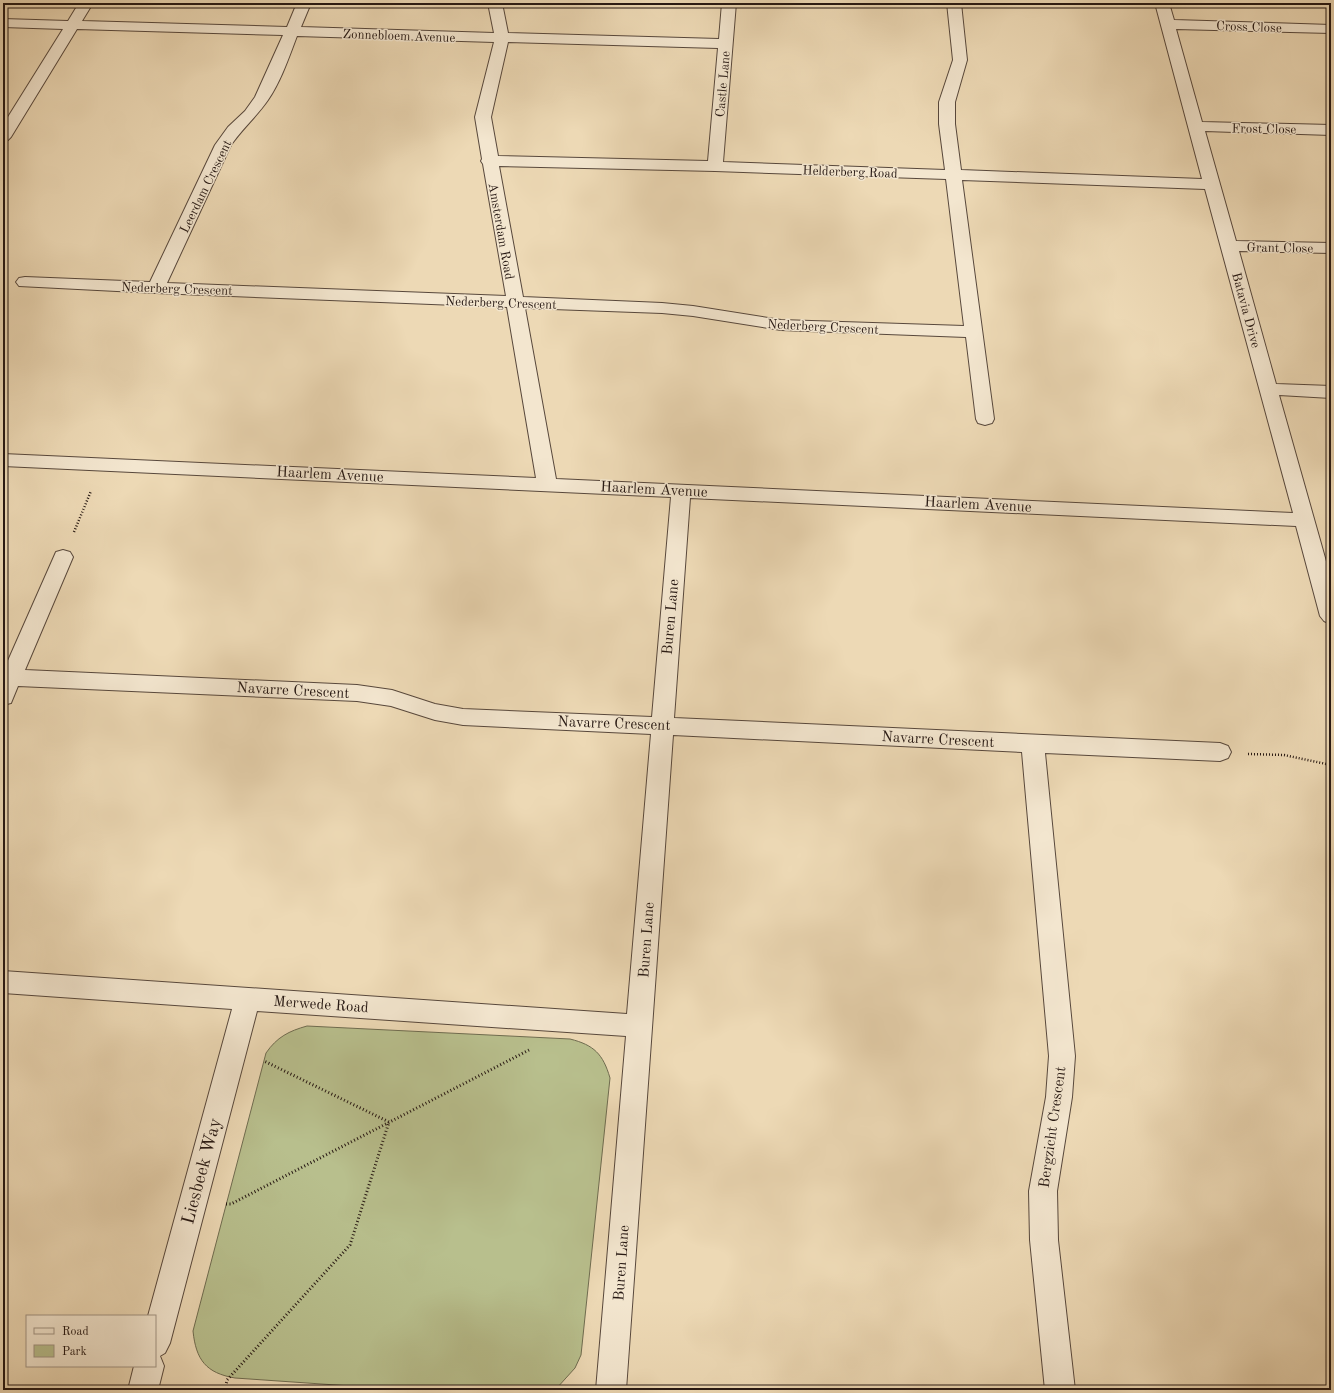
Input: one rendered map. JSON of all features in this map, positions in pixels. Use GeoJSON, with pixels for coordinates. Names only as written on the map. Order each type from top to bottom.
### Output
{"type":"FeatureCollection","features":[{"type":"Feature","properties":{"kind":"street"},"geometry":{"type":"LineString","coordinates":[[3,136],[86,3]]}},
{"type":"Feature","properties":{"kind":"street","name":"Leerdam Crescent"},"geometry":{"type":"LineString","coordinates":[[156,288],[223,145],[262,98],[270,84],[304,3]]}},
{"type":"Feature","properties":{"kind":"street","name":"Amsterdam Road"},"geometry":{"type":"LineString","coordinates":[[495,3],[501,39],[499,54],[485,102],[483,116],[489,161],[547,484]]}},
{"type":"Feature","properties":{"kind":"street","name":"Castle Lane"},"geometry":{"type":"LineString","coordinates":[[715,166],[729,3]]}},
{"type":"Feature","properties":{"kind":"street"},"geometry":{"type":"LineString","coordinates":[[954,3],[960,60],[947,102],[947,124],[986,419]]}},
{"type":"Feature","properties":{"kind":"street","name":"Batavia Drive"},"geometry":{"type":"LineString","coordinates":[[1162,3],[1331,616]]}},
{"type":"Feature","properties":{"kind":"street","name":"Zonnebloem Avenue"},"geometry":{"type":"LineString","coordinates":[[3,23],[291,31],[501,39],[725,44]]}},
{"type":"Feature","properties":{"kind":"street","name":"Cross Close"},"geometry":{"type":"LineString","coordinates":[[1168,24],[1331,29]]}},
{"type":"Feature","properties":{"kind":"street","name":"Frost Close"},"geometry":{"type":"LineString","coordinates":[[1196,126],[1331,130]]}},
{"type":"Feature","properties":{"kind":"street","name":"Helderberg Road"},"geometry":{"type":"LineString","coordinates":[[489,161],[715,166],[1211,184]]}},
{"type":"Feature","properties":{"kind":"street","name":"Grant Close"},"geometry":{"type":"LineString","coordinates":[[1230,246],[1331,248]]}},
{"type":"Feature","properties":{"kind":"street","name":"Nederberg Crescent"},"geometry":{"type":"LineString","coordinates":[[25,282],[514,302],[692,311],[781,325],[975,332]]}},
{"type":"Feature","properties":{"kind":"street"},"geometry":{"type":"LineString","coordinates":[[1268,390],[1331,392]]}},
{"type":"Feature","properties":{"kind":"street","name":"Haarlem Avenue"},"geometry":{"type":"LineString","coordinates":[[3,460],[681,490],[1305,520]]}},
{"type":"Feature","properties":{"kind":"street","name":"Buren Lane"},"geometry":{"type":"LineString","coordinates":[[611,1390],[681,490]]}},
{"type":"Feature","properties":{"kind":"street","name":"Navarre Crescent"},"geometry":{"type":"LineString","coordinates":[[63,557],[7,687],[357,693],[392,698],[435,712],[463,716],[1220,752]]}},
{"type":"Feature","properties":{"kind":"street","name":"Bergzicht Crescent"},"geometry":{"type":"LineString","coordinates":[[1033,744],[1062,1056],[1059,1097],[1043,1191],[1044,1240],[1060,1390]]}},
{"type":"Feature","properties":{"kind":"street","name":"Merwede Road"},"geometry":{"type":"LineString","coordinates":[[3,982],[640,1026]]}},
{"type":"Feature","properties":{"kind":"street","name":"Liesbeek Way"},"geometry":{"type":"LineString","coordinates":[[156,1339],[247,999]]}},
{"type":"Feature","properties":{"kind":"street"},"geometry":{"type":"LineString","coordinates":[[142,1390],[149,1367]]}},
{"type":"Feature","properties":{"kind":"path"},"geometry":{"type":"LineString","coordinates":[[63,557],[100,464]]}},
{"type":"Feature","properties":{"kind":"path"},"geometry":{"type":"LineString","coordinates":[[1220,752],[1284,755],[1331,765]]}},
{"type":"Feature","properties":{"kind":"path"},"geometry":{"type":"LineString","coordinates":[[194,1198],[231,1204],[528,1051],[534,1019]]}},
{"type":"Feature","properties":{"kind":"path"},"geometry":{"type":"LineString","coordinates":[[233,1053],[262,1060],[389,1122]]}},
{"type":"Feature","properties":{"kind":"path"},"geometry":{"type":"LineString","coordinates":[[225,1390],[227,1380],[350,1245],[389,1122]]}},
{"type":"Feature","properties":{"kind":"green space"},"geometry":{"type":"Polygon","coordinates":[[[307,1026],[570,1039],[585,1044],[601,1057],[610,1078],[581,1355],[575,1368],[556,1389],[408,1390],[235,1378],[217,1373],[204,1364],[194,1341],[193,1331],[266,1053],[270,1047],[284,1035],[307,1026]]]}}]}
